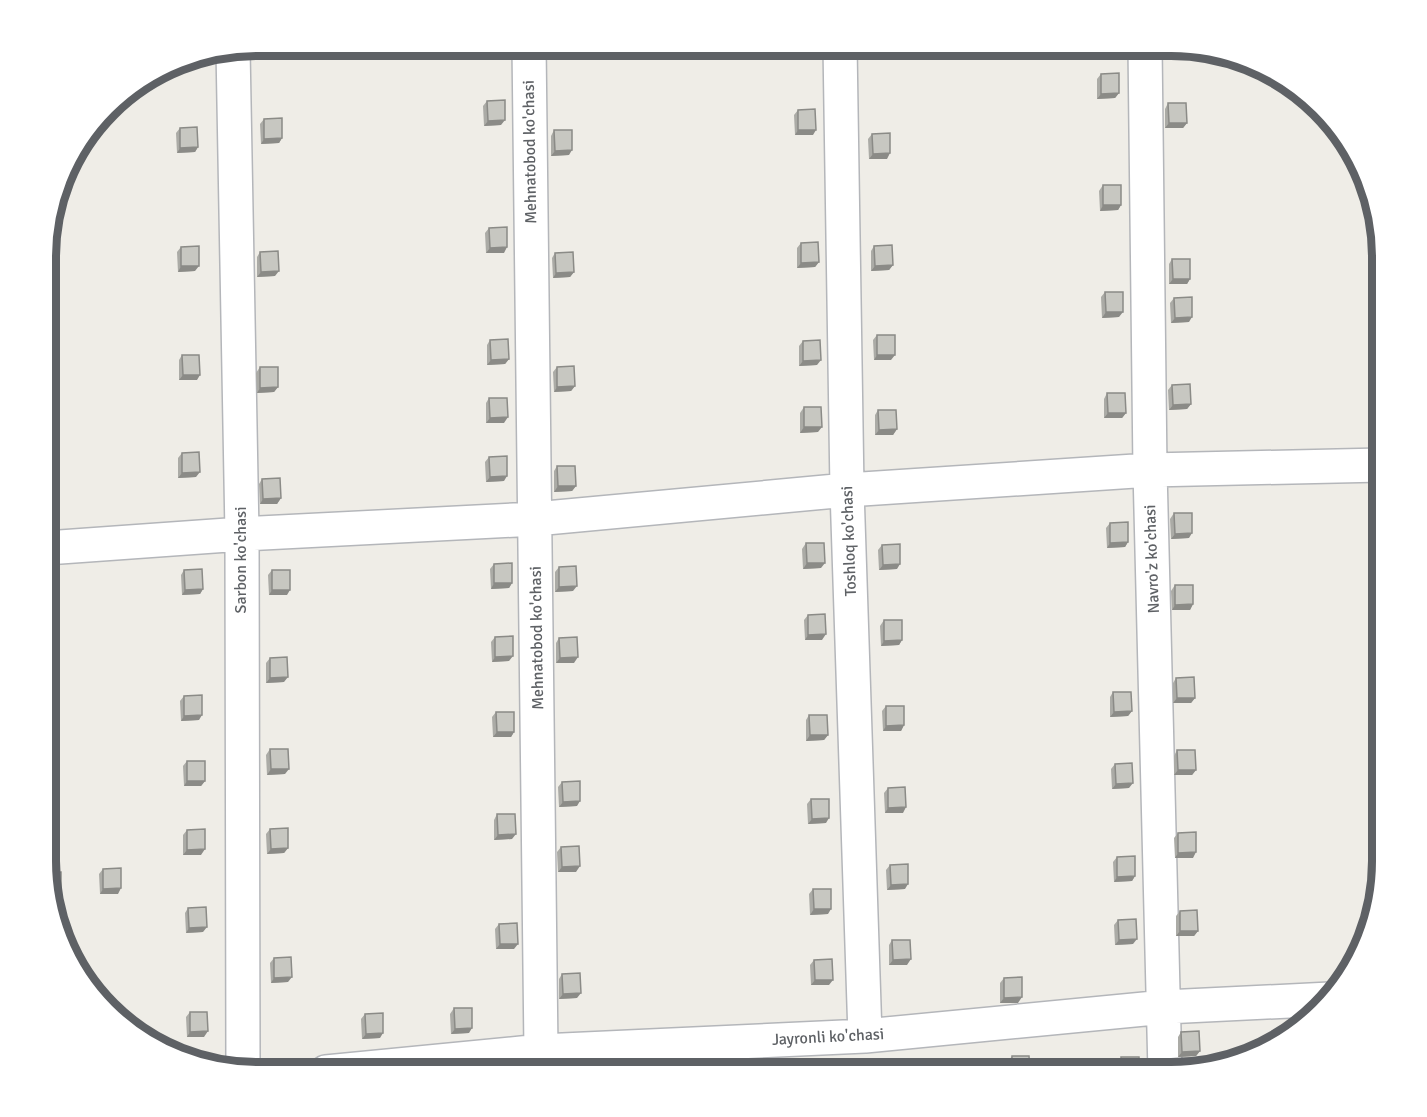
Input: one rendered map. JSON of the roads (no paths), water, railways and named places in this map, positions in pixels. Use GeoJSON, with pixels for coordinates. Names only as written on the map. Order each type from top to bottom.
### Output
{"type":"FeatureCollection","features":[{"type":"Feature","properties":{"kind":"street","name":"Mehnatobod ko'chasi"},"geometry":{"type":"LineString","coordinates":[[529,56],[541,1051]]}},
{"type":"Feature","properties":{"kind":"street","name":"Toshloq ko'chasi"},"geometry":{"type":"LineString","coordinates":[[840,56],[847,490],[865,1036]]}},
{"type":"Feature","properties":{"kind":"street","name":"Navro'z ko'chasi"},"geometry":{"type":"LineString","coordinates":[[1145,56],[1150,470],[1165,1062]]}},
{"type":"Feature","properties":{"kind":"street","name":"Sarbon ko'chasi"},"geometry":{"type":"LineString","coordinates":[[233,57],[242,534],[243,1061]]}},
{"type":"Feature","properties":{"kind":"street"},"geometry":{"type":"LineString","coordinates":[[56,547],[242,534],[536,519],[847,490],[1150,470],[1372,465]]}},
{"type":"Feature","properties":{"kind":"street","name":"Jayronli ko'chasi"},"geometry":{"type":"LineString","coordinates":[[436,1061],[541,1051],[865,1036],[1165,1007],[1316,1000]]}}]}
